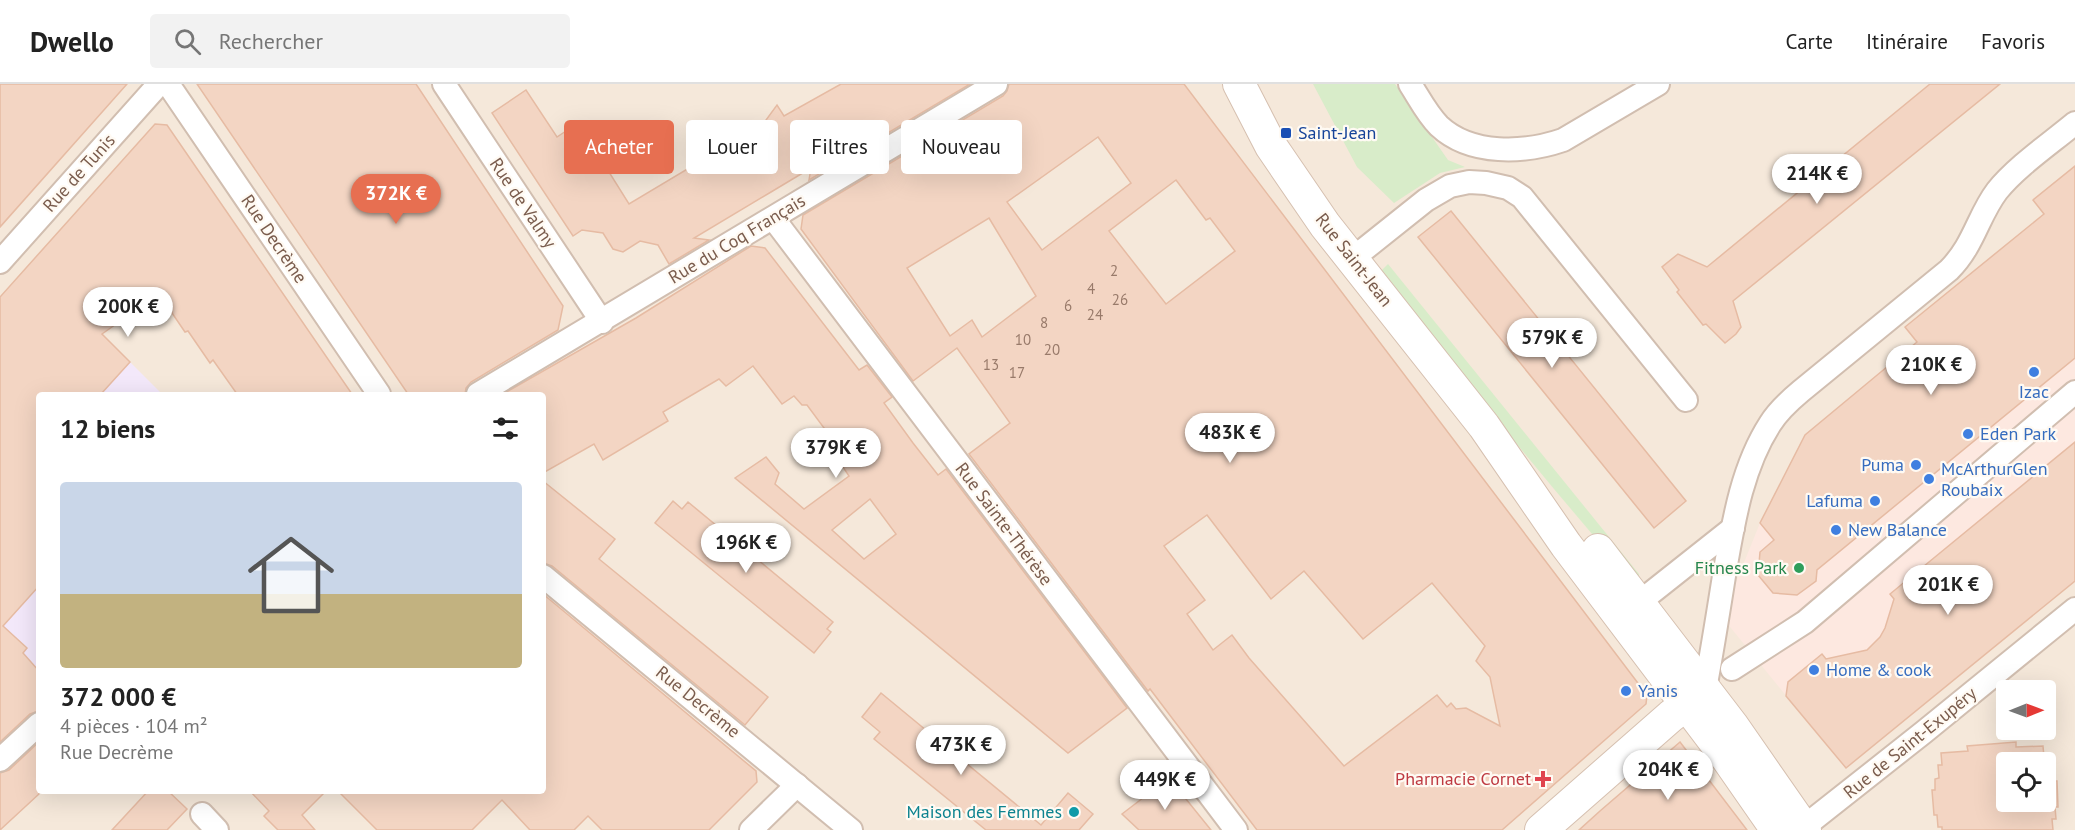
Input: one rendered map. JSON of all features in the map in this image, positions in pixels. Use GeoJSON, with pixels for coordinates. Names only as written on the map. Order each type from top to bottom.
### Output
{"type":"FeatureCollection","features":[{"type":"Feature","properties":{"kind":"main road","name":"Rue Saint-Jean"},"geometry":{"type":"LineString","coordinates":[[1239,84],[1284,168],[1352,260],[1484,426],[1561,506],[1630,610],[1796,829]]}},
{"type":"Feature","properties":{"kind":"main road"},"geometry":{"type":"LineString","coordinates":[[1541,830],[1696,696]]}},
{"type":"Feature","properties":{"kind":"street","name":"Rue de Tunis"},"geometry":{"type":"LineString","coordinates":[[0,262],[159,84]]}},
{"type":"Feature","properties":{"kind":"street","name":"Rue Decrème"},"geometry":{"type":"LineString","coordinates":[[168,84],[378,392]]}},
{"type":"Feature","properties":{"kind":"street","name":"Rue de Valmy"},"geometry":{"type":"LineString","coordinates":[[444,84],[602,322]]}},
{"type":"Feature","properties":{"kind":"street","name":"Rue du Coq Français"},"geometry":{"type":"LineString","coordinates":[[481,392],[602,322],[996,84]]}},
{"type":"Feature","properties":{"kind":"street"},"geometry":{"type":"LineString","coordinates":[[1410,84],[1434,120],[1448,133],[1471,143],[1507,149],[1547,146],[1563,140],[1659,84]]}},
{"type":"Feature","properties":{"kind":"street"},"geometry":{"type":"LineString","coordinates":[[1696,696],[1743,484],[1762,437],[1778,412],[1949,270],[1965,253],[1992,198],[2005,182],[2075,123]]}},
{"type":"Feature","properties":{"kind":"street"},"geometry":{"type":"LineString","coordinates":[[1352,260],[1440,190],[1469,182],[1508,188],[1522,197],[1686,400]]}},
{"type":"Feature","properties":{"kind":"street","name":"Rue Sainte-Thérèse"},"geometry":{"type":"LineString","coordinates":[[772,218],[1236,830]]}},
{"type":"Feature","properties":{"kind":"street"},"geometry":{"type":"LineString","coordinates":[[1732,669],[1805,622],[2075,392]]}},
{"type":"Feature","properties":{"kind":"street"},"geometry":{"type":"LineString","coordinates":[[1630,610],[1732,528]]}},
{"type":"Feature","properties":{"kind":"street","name":"Rue Decrème"},"geometry":{"type":"LineString","coordinates":[[546,578],[851,830]]}},
{"type":"Feature","properties":{"kind":"street","name":"Rue de Saint-Exupéry"},"geometry":{"type":"LineString","coordinates":[[1796,829],[1924,732],[2075,609]]}},
{"type":"Feature","properties":{"kind":"street"},"geometry":{"type":"LineString","coordinates":[[0,760],[36,727]]}},
{"type":"Feature","properties":{"kind":"street"},"geometry":{"type":"LineString","coordinates":[[751,830],[797,785]]}},
{"type":"Feature","properties":{"kind":"shaded area"},"geometry":{"type":"Polygon","coordinates":[[[0,84],[2075,84],[2075,830],[0,830],[0,84]]]}},
{"type":"Feature","properties":{"kind":"shaded area","name":"McArthurGlen Roubaix"},"geometry":{"type":"Polygon","coordinates":[[[2075,166],[2075,580],[1844,767],[1722,617],[1760,523],[1805,435],[1917,343],[1905,327],[2044,214],[2033,200],[2075,166]]]}},
{"type":"Feature","properties":{"kind":"shaded area"},"geometry":{"type":"Polygon","coordinates":[[[119,351],[160,392],[83,392],[119,351]]]}},
{"type":"Feature","properties":{"kind":"shaded area"},"geometry":{"type":"Polygon","coordinates":[[[36,445],[36,668],[23,653],[27,647],[0,624],[0,486],[36,445]]]}},
{"type":"Feature","properties":{"kind":"green space"},"geometry":{"type":"Polygon","coordinates":[[[1313,84],[1395,84],[1448,160],[1465,167],[1440,173],[1394,203],[1357,167],[1313,84]]]}},
{"type":"Feature","properties":{"kind":"green space"},"geometry":{"type":"Polygon","coordinates":[[[1388,264],[1639,574],[1639,579],[1598,541],[1482,402],[1381,271],[1388,264]]]}},
{"type":"Feature","properties":{"kind":"building"},"geometry":{"type":"Polygon","coordinates":[[[0,84],[127,84],[0,227],[0,84]]]}},
{"type":"Feature","properties":{"kind":"building"},"geometry":{"type":"Polygon","coordinates":[[[197,84],[416,84],[563,306],[558,330],[471,382],[465,392],[407,392],[197,84]]]}},
{"type":"Feature","properties":{"kind":"building"},"geometry":{"type":"Polygon","coordinates":[[[841,84],[970,84],[910,120],[901,120],[901,125],[889,132],[889,120],[790,120],[790,174],[801,174],[694,238],[709,240],[669,264],[658,245],[640,241],[623,252],[613,249],[603,233],[582,230],[573,236],[492,113],[526,90],[557,137],[564,132],[564,174],[610,174],[629,204],[686,170],[686,174],[778,174],[778,120],[766,120],[777,105],[784,116],[841,84]]]}},
{"type":"Feature","properties":{"kind":"building"},"geometry":{"type":"Polygon","coordinates":[[[1009,84],[1184,84],[1647,695],[1646,704],[1502,830],[1257,830],[1150,689],[1148,691],[969,454],[1010,423],[957,348],[913,381],[801,229],[803,215],[872,174],[889,174],[889,164],[901,157],[901,174],[1022,174],[1022,120],[963,120],[1003,96],[1009,84]],[[1098,137],[1007,202],[1042,250],[1131,183],[1098,137]],[[1176,180],[1109,231],[1166,304],[1235,251],[1210,218],[1206,220],[1176,180]],[[989,218],[907,268],[950,336],[972,320],[982,337],[1036,296],[989,218]],[[1207,515],[1164,546],[1205,600],[1187,614],[1213,650],[1232,635],[1249,658],[1344,766],[1437,695],[1447,707],[1451,703],[1456,709],[1466,708],[1500,726],[1490,677],[1476,661],[1485,646],[1432,583],[1363,639],[1304,571],[1271,599],[1207,515]]]}},
{"type":"Feature","properties":{"kind":"building"},"geometry":{"type":"Polygon","coordinates":[[[1930,84],[2000,84],[1733,301],[1741,327],[1725,343],[1706,324],[1703,325],[1677,292],[1679,290],[1662,267],[1678,254],[1707,267],[1930,84]]]}},
{"type":"Feature","properties":{"kind":"building"},"geometry":{"type":"Polygon","coordinates":[[[155,124],[167,125],[351,392],[236,392],[213,360],[210,363],[188,331],[185,332],[168,307],[158,314],[149,301],[102,334],[130,362],[103,392],[36,392],[36,589],[3,626],[27,648],[23,653],[36,668],[36,712],[30,714],[0,742],[0,297],[155,124]]]}},
{"type":"Feature","properties":{"kind":"building"},"geometry":{"type":"Polygon","coordinates":[[[2075,166],[2075,358],[1817,570],[1816,581],[1797,595],[1773,593],[1758,575],[1760,552],[1774,540],[1760,523],[1805,435],[1917,342],[1905,327],[2044,214],[2033,200],[2075,166]]]}},
{"type":"Feature","properties":{"kind":"building"},"geometry":{"type":"Polygon","coordinates":[[[810,174],[819,174],[809,180],[810,174]]]}},
{"type":"Feature","properties":{"kind":"building"},"geometry":{"type":"Polygon","coordinates":[[[1451,211],[1686,501],[1654,528],[1418,237],[1451,211]]]}},
{"type":"Feature","properties":{"kind":"building"},"geometry":{"type":"Polygon","coordinates":[[[751,246],[765,248],[859,370],[867,365],[892,397],[884,403],[913,443],[938,475],[946,469],[1127,708],[1068,753],[735,478],[766,457],[779,473],[775,484],[804,509],[849,476],[831,449],[835,446],[825,433],[827,432],[807,405],[802,405],[794,396],[782,404],[753,366],[726,386],[719,379],[663,412],[668,421],[603,460],[594,444],[546,471],[546,392],[506,392],[636,318],[751,246]],[[870,499],[832,530],[864,559],[896,534],[870,499]]]}},
{"type":"Feature","properties":{"kind":"building"},"geometry":{"type":"Polygon","coordinates":[[[2075,442],[2075,581],[1846,768],[1786,696],[1788,682],[1822,654],[1826,659],[1867,650],[1880,637],[1885,628],[1894,599],[1890,594],[2075,442]]]}},
{"type":"Feature","properties":{"kind":"building"},"geometry":{"type":"Polygon","coordinates":[[[546,483],[615,539],[599,559],[768,697],[745,725],[552,566],[546,564],[546,483]]]}},
{"type":"Feature","properties":{"kind":"building"},"geometry":{"type":"Polygon","coordinates":[[[673,501],[682,509],[688,502],[833,622],[827,629],[831,632],[814,653],[655,523],[673,501]]]}},
{"type":"Feature","properties":{"kind":"building"},"geometry":{"type":"Polygon","coordinates":[[[546,596],[756,771],[757,782],[709,830],[602,830],[588,816],[574,830],[530,830],[502,800],[472,830],[377,830],[341,794],[546,794],[546,596]]]}},
{"type":"Feature","properties":{"kind":"building"},"geometry":{"type":"Polygon","coordinates":[[[881,693],[1041,825],[1068,793],[1093,814],[1079,830],[986,830],[874,739],[880,732],[862,717],[881,693]]]}},
{"type":"Feature","properties":{"kind":"building"},"geometry":{"type":"Polygon","coordinates":[[[1680,742],[1747,830],[1579,830],[1600,811],[1680,742]]]}},
{"type":"Feature","properties":{"kind":"building"},"geometry":{"type":"Polygon","coordinates":[[[2016,742],[2016,747],[2043,746],[2044,752],[1996,752],[1996,812],[2055,812],[2056,819],[2052,819],[2053,830],[1942,830],[1942,827],[1938,827],[1937,815],[1934,815],[1932,790],[1935,790],[1935,779],[1939,778],[1938,765],[1942,765],[1941,753],[1968,751],[1967,746],[2016,742]]]}},
{"type":"Feature","properties":{"kind":"building"},"geometry":{"type":"Polygon","coordinates":[[[36,745],[36,794],[39,794],[0,830],[0,773],[9,770],[36,745]]]}},
{"type":"Feature","properties":{"kind":"building"},"geometry":{"type":"Polygon","coordinates":[[[1169,778],[1211,830],[1139,830],[1122,814],[1169,778]]]}},
{"type":"Feature","properties":{"kind":"building"},"geometry":{"type":"Polygon","coordinates":[[[2056,781],[2057,781],[2058,807],[2056,807],[2056,781]]]}},
{"type":"Feature","properties":{"kind":"building"},"geometry":{"type":"Polygon","coordinates":[[[145,794],[171,794],[187,809],[167,830],[112,830],[145,794]]]}},
{"type":"Feature","properties":{"kind":"building"},"geometry":{"type":"Polygon","coordinates":[[[253,794],[323,794],[302,815],[315,830],[278,830],[264,816],[269,811],[253,794]]]}},
{"type":"Feature","properties":{"kind":"place","name":"Saint-Jean"},"geometry":{"type":"Point","coordinates":[1286,133]}},
{"type":"Feature","properties":{"kind":"place","name":"Izac"},"geometry":{"type":"Point","coordinates":[2034,372]}},
{"type":"Feature","properties":{"kind":"place","name":"Eden Park"},"geometry":{"type":"Point","coordinates":[1968,434]}},
{"type":"Feature","properties":{"kind":"place","name":"Puma"},"geometry":{"type":"Point","coordinates":[1916,465]}},
{"type":"Feature","properties":{"kind":"place","name":"McArthurGlen Roubaix"},"geometry":{"type":"Point","coordinates":[1929,479]}},
{"type":"Feature","properties":{"kind":"place","name":"Lafuma"},"geometry":{"type":"Point","coordinates":[1875,501]}},
{"type":"Feature","properties":{"kind":"place","name":"New Balance"},"geometry":{"type":"Point","coordinates":[1836,530]}},
{"type":"Feature","properties":{"kind":"place","name":"Fitness Park"},"geometry":{"type":"Point","coordinates":[1799,568]}},
{"type":"Feature","properties":{"kind":"place","name":"Home & cook"},"geometry":{"type":"Point","coordinates":[1814,670]}},
{"type":"Feature","properties":{"kind":"place","name":"Yanis"},"geometry":{"type":"Point","coordinates":[1626,691]}},
{"type":"Feature","properties":{"kind":"place","name":"Pharmacie Cornet"},"geometry":{"type":"Point","coordinates":[1543,779]}},
{"type":"Feature","properties":{"kind":"place","name":"Maison des Femmes"},"geometry":{"type":"Point","coordinates":[1074,812]}}]}
